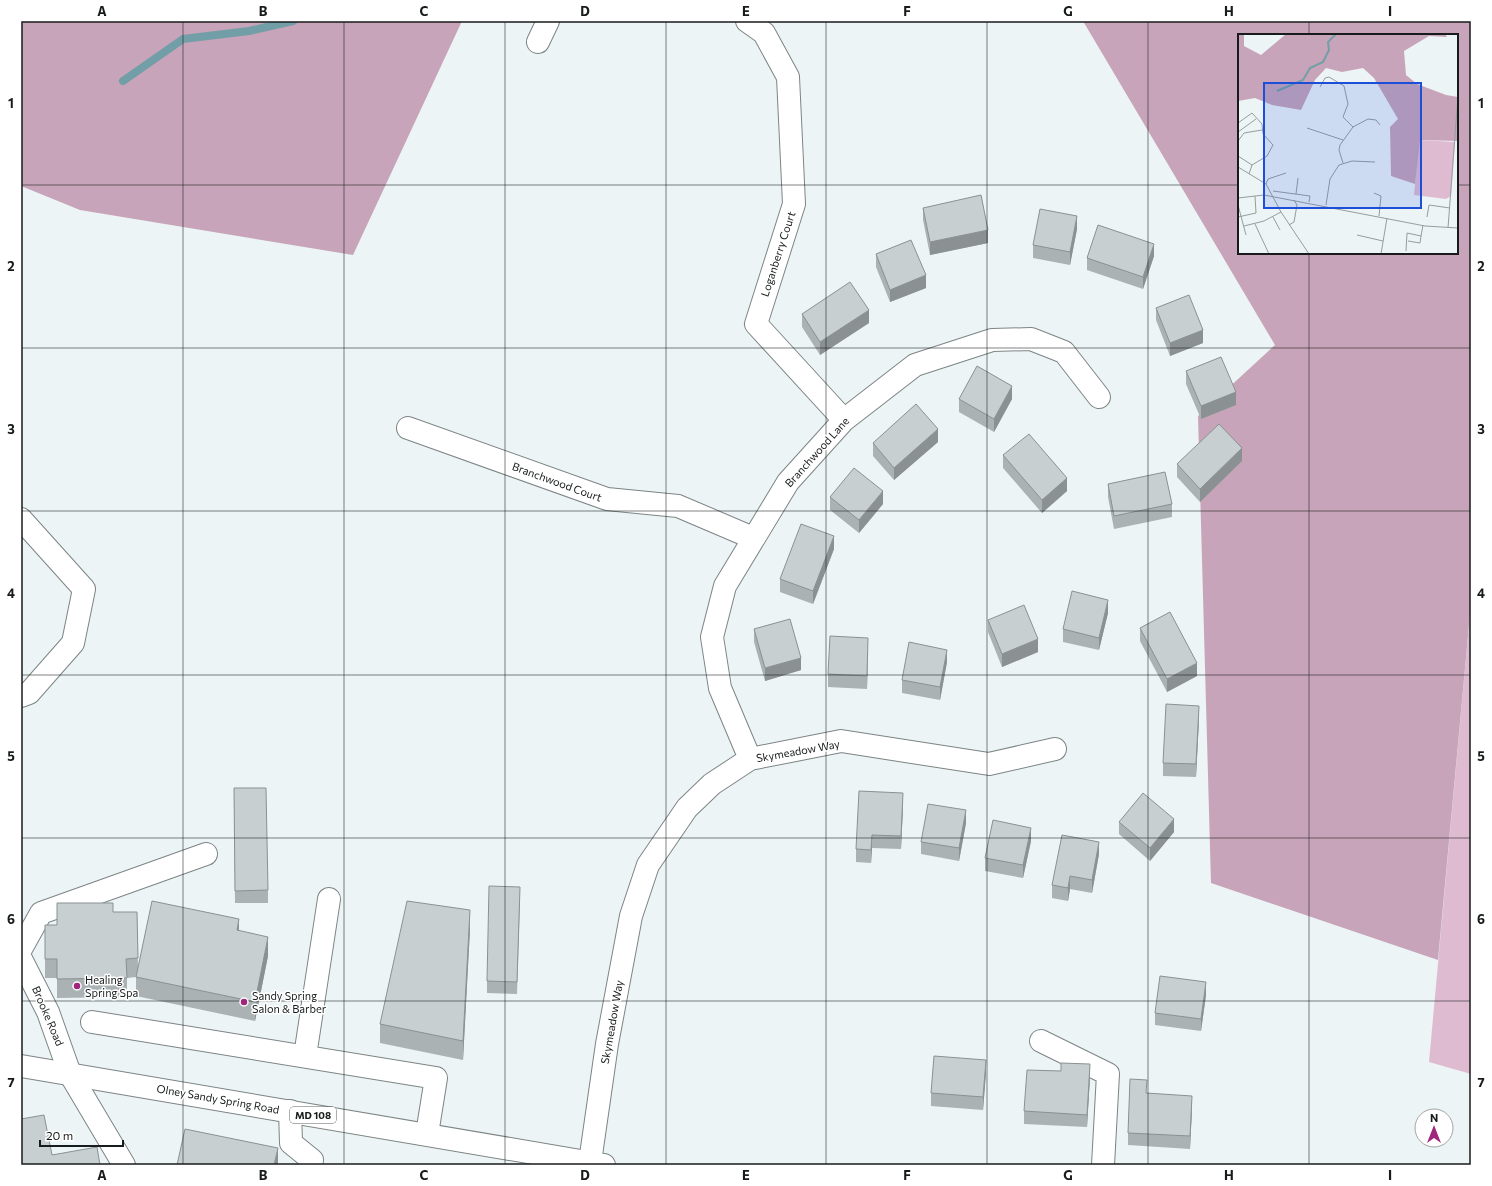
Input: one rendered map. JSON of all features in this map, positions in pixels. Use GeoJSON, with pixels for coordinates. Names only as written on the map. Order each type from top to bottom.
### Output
{"type":"FeatureCollection","features":[{"type":"Feature","properties":{"kind":"street"},"geometry":{"type":"LineString","coordinates":[[538,42],[548,21]]}},
{"type":"Feature","properties":{"kind":"street","name":"Loganberry Court"},"geometry":{"type":"LineString","coordinates":[[747,21],[764,33],[788,77],[794,204],[756,324],[844,420]]}},
{"type":"Feature","properties":{"kind":"street","name":"Branchwood Lane"},"geometry":{"type":"LineString","coordinates":[[750,759],[720,688],[712,637],[725,586],[788,482],[844,420],[915,365],[992,340],[1031,338],[1064,352],[1099,397]]}},
{"type":"Feature","properties":{"kind":"street","name":"Branchwood Court"},"geometry":{"type":"LineString","coordinates":[[408,428],[607,499],[678,506],[753,538]]}},
{"type":"Feature","properties":{"kind":"street"},"geometry":{"type":"LineString","coordinates":[[21,519],[84,589],[73,643],[29,693],[21,696]]}},
{"type":"Feature","properties":{"kind":"street","name":"Skymeadow Way"},"geometry":{"type":"LineString","coordinates":[[597,1164],[607,1044],[631,916],[648,865],[687,808],[712,784],[750,759],[841,741],[989,764],[1055,749]]}},
{"type":"Feature","properties":{"kind":"street"},"geometry":{"type":"LineString","coordinates":[[21,948],[41,913],[206,854]]}},
{"type":"Feature","properties":{"kind":"street"},"geometry":{"type":"LineString","coordinates":[[305,1056],[329,899]]}},
{"type":"Feature","properties":{"kind":"street","name":"Brooke Road"},"geometry":{"type":"LineString","coordinates":[[21,959],[48,1012],[70,1074],[124,1165]]}},
{"type":"Feature","properties":{"kind":"street"},"geometry":{"type":"LineString","coordinates":[[92,1022],[436,1078],[427,1134]]}},
{"type":"Feature","properties":{"kind":"street"},"geometry":{"type":"LineString","coordinates":[[1041,1041],[1108,1074],[1104,1165]]}},
{"type":"Feature","properties":{"kind":"street","name":"Olney Sandy Spring Road"},"geometry":{"type":"LineString","coordinates":[[21,1066],[597,1164]]}},
{"type":"Feature","properties":{"kind":"street"},"geometry":{"type":"LineString","coordinates":[[290,1111],[292,1143],[312,1160],[311,1165]]}},
{"type":"Feature","properties":{"kind":"shaded area"},"geometry":{"type":"Polygon","coordinates":[[[21,21],[462,21],[353,255],[80,210],[21,186],[21,21]]]}},
{"type":"Feature","properties":{"kind":"shaded area"},"geometry":{"type":"Polygon","coordinates":[[[1083,21],[1471,21],[1471,603],[1438,960],[1211,883],[1198,416],[1275,345],[1083,21]]]}},
{"type":"Feature","properties":{"kind":"shaded area"},"geometry":{"type":"Polygon","coordinates":[[[1471,603],[1471,1074],[1429,1062],[1471,603]]]}},
{"type":"Feature","properties":{"kind":"building"},"geometry":{"type":"Polygon","coordinates":[[[981,195],[988,230],[930,242],[923,208],[981,195]]]}},
{"type":"Feature","properties":{"kind":"building"},"geometry":{"type":"Polygon","coordinates":[[[1040,209],[1077,216],[1070,252],[1033,245],[1040,209]]]}},
{"type":"Feature","properties":{"kind":"building"},"geometry":{"type":"Polygon","coordinates":[[[1098,225],[1154,244],[1143,277],[1087,258],[1098,225]]]}},
{"type":"Feature","properties":{"kind":"building"},"geometry":{"type":"Polygon","coordinates":[[[911,240],[926,275],[890,290],[876,254],[911,240]]]}},
{"type":"Feature","properties":{"kind":"building"},"geometry":{"type":"Polygon","coordinates":[[[850,282],[869,310],[820,342],[802,314],[850,282]]]}},
{"type":"Feature","properties":{"kind":"building"},"geometry":{"type":"Polygon","coordinates":[[[1189,295],[1203,330],[1170,343],[1156,308],[1189,295]]]}},
{"type":"Feature","properties":{"kind":"building"},"geometry":{"type":"Polygon","coordinates":[[[1221,357],[1236,392],[1201,406],[1186,371],[1221,357]]]}},
{"type":"Feature","properties":{"kind":"building"},"geometry":{"type":"Polygon","coordinates":[[[977,366],[1012,386],[994,419],[959,399],[977,366]]]}},
{"type":"Feature","properties":{"kind":"building"},"geometry":{"type":"Polygon","coordinates":[[[916,404],[938,429],[894,468],[873,443],[916,404]]]}},
{"type":"Feature","properties":{"kind":"building"},"geometry":{"type":"Polygon","coordinates":[[[1219,424],[1242,448],[1200,489],[1177,464],[1219,424]]]}},
{"type":"Feature","properties":{"kind":"building"},"geometry":{"type":"Polygon","coordinates":[[[1029,434],[1067,478],[1042,500],[1003,455],[1029,434]]]}},
{"type":"Feature","properties":{"kind":"building"},"geometry":{"type":"Polygon","coordinates":[[[854,468],[883,491],[859,520],[830,497],[854,468]]]}},
{"type":"Feature","properties":{"kind":"building"},"geometry":{"type":"Polygon","coordinates":[[[1165,472],[1172,504],[1114,516],[1108,484],[1165,472]]]}},
{"type":"Feature","properties":{"kind":"building"},"geometry":{"type":"Polygon","coordinates":[[[801,524],[834,536],[813,591],[780,579],[801,524]]]}},
{"type":"Feature","properties":{"kind":"building"},"geometry":{"type":"Polygon","coordinates":[[[1072,591],[1108,600],[1099,638],[1063,629],[1072,591]]]}},
{"type":"Feature","properties":{"kind":"building"},"geometry":{"type":"Polygon","coordinates":[[[1024,605],[1038,639],[1002,654],[988,620],[1024,605]]]}},
{"type":"Feature","properties":{"kind":"building"},"geometry":{"type":"Polygon","coordinates":[[[1170,612],[1197,663],[1167,679],[1140,628],[1170,612]]]}},
{"type":"Feature","properties":{"kind":"building"},"geometry":{"type":"Polygon","coordinates":[[[790,619],[801,658],[765,668],[754,629],[790,619]]]}},
{"type":"Feature","properties":{"kind":"building"},"geometry":{"type":"Polygon","coordinates":[[[830,636],[868,638],[867,676],[828,674],[830,636]]]}},
{"type":"Feature","properties":{"kind":"building"},"geometry":{"type":"Polygon","coordinates":[[[909,642],[947,650],[940,687],[902,680],[909,642]]]}},
{"type":"Feature","properties":{"kind":"building"},"geometry":{"type":"Polygon","coordinates":[[[1166,704],[1199,706],[1196,764],[1163,763],[1166,704]]]}},
{"type":"Feature","properties":{"kind":"building"},"geometry":{"type":"Polygon","coordinates":[[[234,788],[266,788],[268,890],[235,891],[234,788]]]}},
{"type":"Feature","properties":{"kind":"building"},"geometry":{"type":"Polygon","coordinates":[[[859,791],[903,793],[901,836],[872,835],[871,850],[856,849],[859,791]]]}},
{"type":"Feature","properties":{"kind":"building"},"geometry":{"type":"Polygon","coordinates":[[[1143,793],[1174,819],[1150,848],[1119,822],[1143,793]]]}},
{"type":"Feature","properties":{"kind":"building"},"geometry":{"type":"Polygon","coordinates":[[[928,804],[966,810],[959,848],[921,842],[928,804]]]}},
{"type":"Feature","properties":{"kind":"building"},"geometry":{"type":"Polygon","coordinates":[[[993,820],[1031,828],[1023,865],[985,858],[993,820]]]}},
{"type":"Feature","properties":{"kind":"building"},"geometry":{"type":"Polygon","coordinates":[[[1062,835],[1099,842],[1092,880],[1070,876],[1068,888],[1052,885],[1062,835]]]}},
{"type":"Feature","properties":{"kind":"building"},"geometry":{"type":"Polygon","coordinates":[[[489,886],[520,887],[517,982],[487,981],[489,886]]]}},
{"type":"Feature","properties":{"kind":"building"},"geometry":{"type":"Polygon","coordinates":[[[152,901],[239,919],[237,930],[268,937],[255,1002],[136,977],[152,901]]]}},
{"type":"Feature","properties":{"kind":"building"},"geometry":{"type":"Polygon","coordinates":[[[407,901],[470,910],[463,1041],[380,1024],[407,901]]]}},
{"type":"Feature","properties":{"kind":"building"},"geometry":{"type":"Polygon","coordinates":[[[57,903],[113,903],[113,912],[137,912],[138,958],[126,959],[127,978],[57,979],[57,959],[45,959],[45,925],[57,925],[57,903]]]}},
{"type":"Feature","properties":{"kind":"building"},"geometry":{"type":"Polygon","coordinates":[[[1160,976],[1206,982],[1201,1019],[1155,1013],[1160,976]]]}},
{"type":"Feature","properties":{"kind":"building"},"geometry":{"type":"Polygon","coordinates":[[[934,1056],[986,1060],[983,1097],[931,1093],[934,1056]]]}},
{"type":"Feature","properties":{"kind":"building"},"geometry":{"type":"Polygon","coordinates":[[[1061,1063],[1090,1064],[1087,1115],[1024,1111],[1027,1070],[1061,1071],[1061,1063]]]}},
{"type":"Feature","properties":{"kind":"building"},"geometry":{"type":"Polygon","coordinates":[[[1130,1079],[1147,1080],[1146,1093],[1192,1096],[1190,1136],[1128,1133],[1130,1079]]]}},
{"type":"Feature","properties":{"kind":"building"},"geometry":{"type":"Polygon","coordinates":[[[44,1115],[52,1155],[97,1147],[100,1165],[21,1165],[21,1119],[44,1115]]]}},
{"type":"Feature","properties":{"kind":"building"},"geometry":{"type":"Polygon","coordinates":[[[185,1129],[278,1148],[274,1165],[177,1165],[185,1129]]]}},
{"type":"Feature","properties":{"kind":"waterway"},"geometry":{"type":"LineString","coordinates":[[123,81],[183,39],[249,31],[293,21]]}},
{"type":"Feature","properties":{"kind":"place","name":"Healing Spring Spa"},"geometry":{"type":"Point","coordinates":[77,986]}},
{"type":"Feature","properties":{"kind":"place","name":"Sandy Spring Salon & Barber"},"geometry":{"type":"Point","coordinates":[244,1002]}}]}
